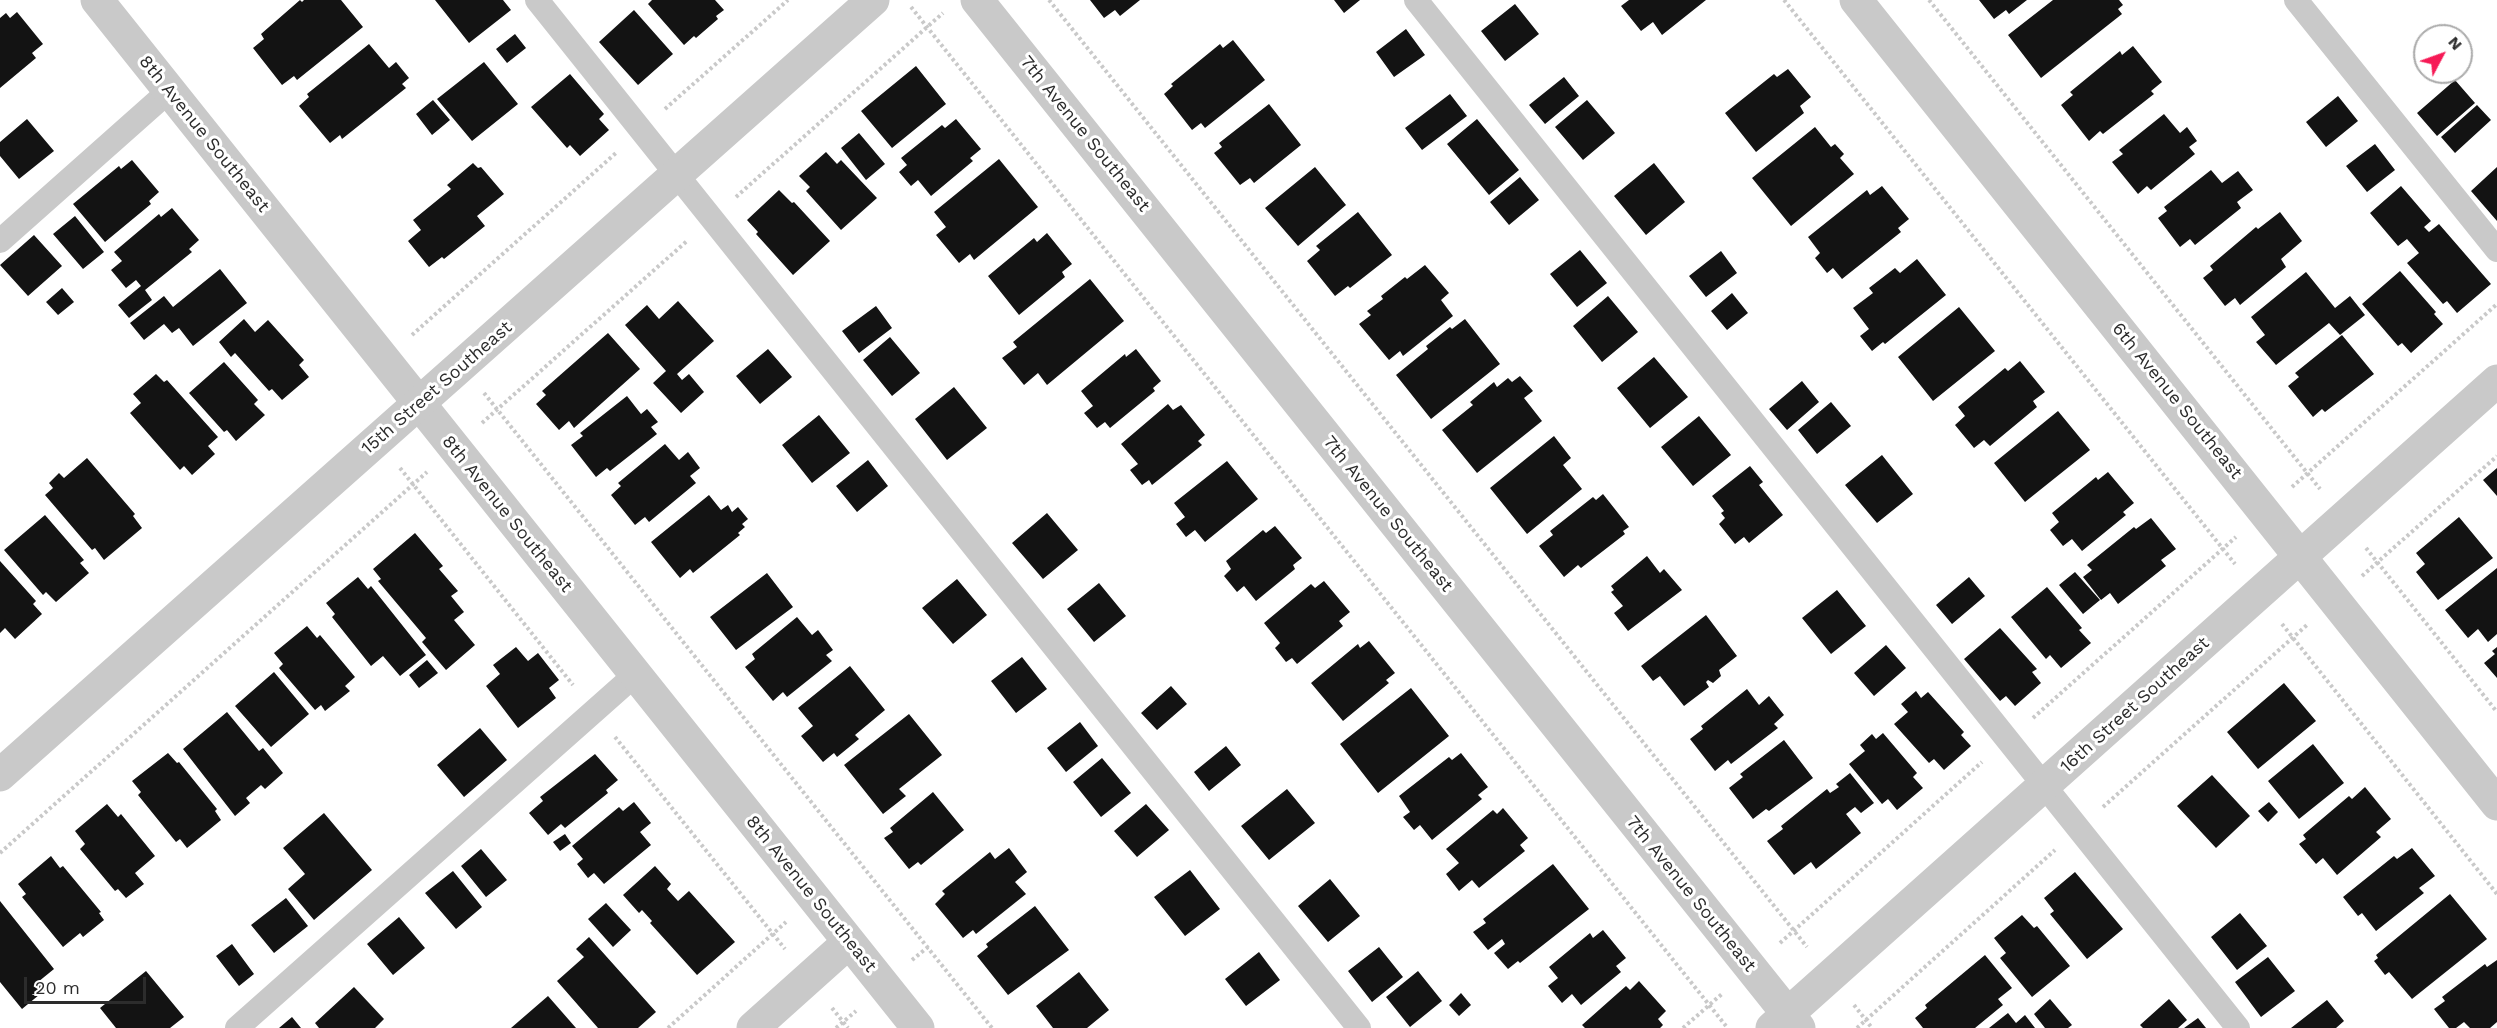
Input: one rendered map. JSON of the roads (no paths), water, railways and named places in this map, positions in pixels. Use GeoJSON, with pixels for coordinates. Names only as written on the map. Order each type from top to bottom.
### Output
{"type":"FeatureCollection","features":[{"type":"Feature","properties":{"kind":"street","name":"8th Avenue Southeast"},"geometry":{"type":"LineString","coordinates":[[97,0],[918,1028]]}},
{"type":"Feature","properties":{"kind":"street","name":"15th Street Southeast"},"geometry":{"type":"LineString","coordinates":[[0,775],[873,0]]}},
{"type":"Feature","properties":{"kind":"street","name":"7th Avenue Southeast"},"geometry":{"type":"LineString","coordinates":[[977,0],[1786,1023]]}},
{"type":"Feature","properties":{"kind":"street","name":"6th Avenue Southeast"},"geometry":{"type":"LineString","coordinates":[[1856,0],[2497,804]]}},
{"type":"Feature","properties":{"kind":"street","name":"16th Street Southeast"},"geometry":{"type":"LineString","coordinates":[[1786,1023],[2044,785],[2497,381]]}},
{"type":"Feature","properties":{"kind":"street"},"geometry":{"type":"LineString","coordinates":[[753,1028],[849,942]]}},
{"type":"Feature","properties":{"kind":"lane"},"geometry":{"type":"LineString","coordinates":[[537,0],[1359,1028]]}},
{"type":"Feature","properties":{"kind":"lane"},"geometry":{"type":"LineString","coordinates":[[1416,0],[2238,1028]]}},
{"type":"Feature","properties":{"kind":"lane"},"geometry":{"type":"LineString","coordinates":[[2296,0],[2497,250]]}},
{"type":"Feature","properties":{"kind":"lane"},"geometry":{"type":"LineString","coordinates":[[0,241],[169,91]]}},
{"type":"Feature","properties":{"kind":"lane"},"geometry":{"type":"LineString","coordinates":[[237,1028],[636,674]]}}]}
